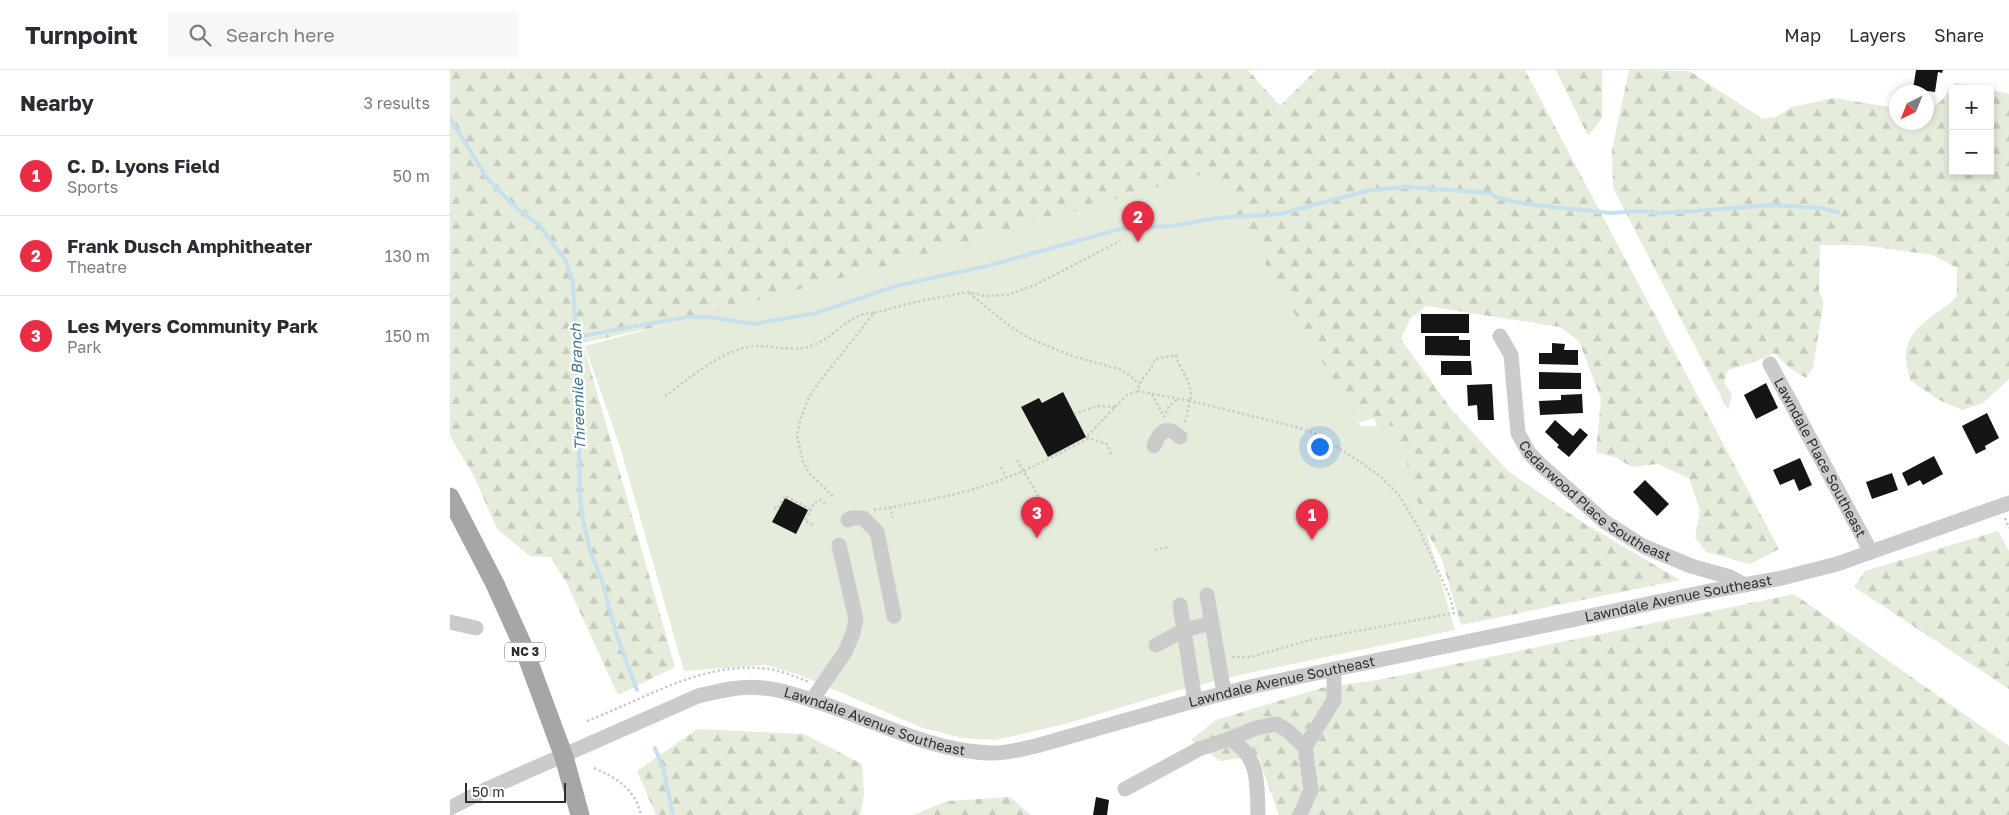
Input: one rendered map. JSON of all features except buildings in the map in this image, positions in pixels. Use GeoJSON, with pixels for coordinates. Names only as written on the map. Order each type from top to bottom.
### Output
{"type":"FeatureCollection","features":[{"type":"Feature","properties":{"kind":"main road","name":"NC 3"},"geometry":{"type":"LineString","coordinates":[[450,497],[495,584],[523,646],[564,756],[580,815]]}},
{"type":"Feature","properties":{"kind":"street","name":"Cedarwood Place Southeast"},"geometry":{"type":"LineString","coordinates":[[1500,336],[1511,355],[1518,433],[1529,453],[1605,522],[1643,546],[1691,566],[1730,577],[1745,585]]}},
{"type":"Feature","properties":{"kind":"street","name":"Lawndale Place Southeast"},"geometry":{"type":"LineString","coordinates":[[1770,364],[1871,552]]}},
{"type":"Feature","properties":{"kind":"street"},"geometry":{"type":"LineString","coordinates":[[1154,446],[1160,433],[1167,430],[1174,431],[1180,437]]}},
{"type":"Feature","properties":{"kind":"street","name":"Lawndale Avenue Southeast"},"geometry":{"type":"LineString","coordinates":[[450,808],[487,789],[698,696],[722,690],[762,687],[788,692],[927,741],[951,748],[991,753],[1036,746],[1224,693],[1828,567],[2006,509]]}},
{"type":"Feature","properties":{"kind":"street"},"geometry":{"type":"LineString","coordinates":[[848,520],[863,518],[877,532],[894,616]]}},
{"type":"Feature","properties":{"kind":"street"},"geometry":{"type":"LineString","coordinates":[[812,700],[845,652],[853,633],[856,619],[839,545]]}},
{"type":"Feature","properties":{"kind":"street"},"geometry":{"type":"LineString","coordinates":[[1207,595],[1224,693]]}},
{"type":"Feature","properties":{"kind":"street"},"geometry":{"type":"LineString","coordinates":[[1180,605],[1195,700]]}},
{"type":"Feature","properties":{"kind":"street"},"geometry":{"type":"LineString","coordinates":[[450,622],[476,628]]}},
{"type":"Feature","properties":{"kind":"street"},"geometry":{"type":"LineString","coordinates":[[1156,645],[1184,630],[1212,623]]}},
{"type":"Feature","properties":{"kind":"street"},"geometry":{"type":"LineString","coordinates":[[1305,747],[1334,700],[1334,669]]}},
{"type":"Feature","properties":{"kind":"street"},"geometry":{"type":"LineString","coordinates":[[1125,789],[1199,749],[1256,728],[1277,724],[1288,731],[1305,747],[1311,790],[1300,815]]}},
{"type":"Feature","properties":{"kind":"street"},"geometry":{"type":"LineString","coordinates":[[1229,739],[1240,745],[1254,764],[1257,782],[1258,815]]}},
{"type":"Feature","properties":{"kind":"path"},"geometry":{"type":"LineString","coordinates":[[665,396],[703,369],[730,353],[756,346],[801,349],[813,346],[855,317],[915,302],[968,292],[985,296],[1007,295],[1066,271],[1120,241]]}},
{"type":"Feature","properties":{"kind":"path"},"geometry":{"type":"LineString","coordinates":[[968,292],[1007,324],[1027,337],[1068,355],[1119,369],[1127,373],[1139,384]]}},
{"type":"Feature","properties":{"kind":"path"},"geometry":{"type":"LineString","coordinates":[[833,496],[809,473],[803,462],[796,436],[808,401],[817,385],[874,313]]}},
{"type":"Feature","properties":{"kind":"path"},"geometry":{"type":"LineString","coordinates":[[1138,391],[1139,384],[1153,366],[1155,359],[1176,355],[1178,364],[1191,390],[1185,422]]}},
{"type":"Feature","properties":{"kind":"path"},"geometry":{"type":"LineString","coordinates":[[1089,438],[1086,437],[1127,395],[1138,391],[1190,401],[1314,433],[1362,462],[1399,495],[1418,527],[1450,597],[1454,613],[1310,640],[1251,656],[1223,657]]}},
{"type":"Feature","properties":{"kind":"path"},"geometry":{"type":"LineString","coordinates":[[1152,394],[1164,418],[1169,406],[1178,399]]}},
{"type":"Feature","properties":{"kind":"path"},"geometry":{"type":"LineString","coordinates":[[1074,414],[1097,406],[1117,407]]}},
{"type":"Feature","properties":{"kind":"path"},"geometry":{"type":"LineString","coordinates":[[870,510],[935,499],[1006,477],[1023,471],[1089,438],[1108,444],[1111,454]]}},
{"type":"Feature","properties":{"kind":"path"},"geometry":{"type":"LineString","coordinates":[[1017,460],[1049,514]]}},
{"type":"Feature","properties":{"kind":"path"},"geometry":{"type":"LineString","coordinates":[[1002,467],[1006,477]]}},
{"type":"Feature","properties":{"kind":"path"},"geometry":{"type":"LineString","coordinates":[[774,508],[777,510],[785,496],[810,509]]}},
{"type":"Feature","properties":{"kind":"path"},"geometry":{"type":"LineString","coordinates":[[813,525],[805,521],[810,509],[817,500],[825,504]]}},
{"type":"Feature","properties":{"kind":"path"},"geometry":{"type":"LineString","coordinates":[[890,507],[892,518]]}},
{"type":"Feature","properties":{"kind":"path"},"geometry":{"type":"LineString","coordinates":[[2006,509],[2009,528]]}},
{"type":"Feature","properties":{"kind":"path"},"geometry":{"type":"LineString","coordinates":[[1155,550],[1170,547]]}},
{"type":"Feature","properties":{"kind":"path"},"geometry":{"type":"LineString","coordinates":[[594,768],[615,778],[630,790],[641,815]]}},
{"type":"Feature","properties":{"kind":"green space"},"geometry":{"type":"Polygon","coordinates":[[[450,70],[1248,70],[1280,106],[1316,70],[1525,70],[1779,549],[1750,564],[1706,552],[1695,537],[1700,510],[1689,478],[1657,464],[1632,467],[1617,458],[1596,452],[1601,399],[1579,341],[1560,327],[1426,306],[1410,319],[1401,339],[1451,409],[1509,472],[1582,522],[1680,580],[1461,625],[1441,557],[1402,488],[1374,418],[1345,427],[1192,208],[583,343],[675,667],[618,695],[568,586],[551,557],[530,556],[497,529],[474,476],[450,436],[450,70]]]}},
{"type":"Feature","properties":{"kind":"green space"},"geometry":{"type":"Polygon","coordinates":[[[1556,70],[1602,70],[1602,118],[1588,136],[1556,70]]]}},
{"type":"Feature","properties":{"kind":"green space"},"geometry":{"type":"Polygon","coordinates":[[[1629,70],[1689,71],[1763,119],[1776,117],[1792,107],[1834,98],[1889,107],[1889,130],[1934,130],[1934,106],[1939,103],[1949,91],[1949,175],[1994,175],[1994,91],[2009,94],[2009,379],[1983,403],[1962,410],[1937,399],[1910,380],[1906,356],[1908,343],[1919,327],[1957,296],[1957,268],[1933,255],[1860,245],[1820,245],[1819,292],[1823,300],[1823,306],[1813,368],[1806,378],[1790,368],[1774,353],[1757,361],[1728,370],[1724,382],[1732,395],[1728,410],[1613,188],[1612,150],[1629,70]]]}},
{"type":"Feature","properties":{"kind":"green space"},"geometry":{"type":"Polygon","coordinates":[[[1212,171],[1360,426],[1396,426],[1455,630],[1240,675],[1179,690],[1065,724],[995,740],[963,738],[923,728],[800,675],[765,665],[684,671],[620,447],[585,346],[868,271],[1212,171]]]}},
{"type":"Feature","properties":{"kind":"green space"},"geometry":{"type":"Polygon","coordinates":[[[1998,531],[2009,551],[2009,689],[1854,587],[1865,571],[1998,531]]]}},
{"type":"Feature","properties":{"kind":"green space"},"geometry":{"type":"Polygon","coordinates":[[[1794,594],[2009,746],[2009,815],[1279,815],[1258,756],[1220,761],[1191,740],[1216,720],[1321,688],[1378,680],[1794,594]]]}},
{"type":"Feature","properties":{"kind":"green space"},"geometry":{"type":"Polygon","coordinates":[[[697,729],[804,734],[862,764],[864,794],[860,815],[656,815],[637,771],[697,729]]]}},
{"type":"Feature","properties":{"kind":"green space"},"geometry":{"type":"Polygon","coordinates":[[[1010,797],[1031,815],[913,815],[947,801],[1010,797]]]}},
{"type":"Feature","properties":{"kind":"waterway","name":"Threemile Branch"},"geometry":{"type":"LineString","coordinates":[[450,118],[487,178],[513,205],[539,225],[566,261],[573,283],[580,497],[583,520],[590,550],[602,581],[617,636],[637,690]]}},
{"type":"Feature","properties":{"kind":"waterway"},"geometry":{"type":"LineString","coordinates":[[576,337],[686,317],[707,317],[754,324],[816,313],[896,286],[991,265],[1120,229],[1172,226],[1217,218],[1280,214],[1370,190],[1410,187],[1491,193],[1495,197],[1526,204],[1610,213],[1643,211],[1655,213],[1683,212],[1770,205],[1821,208],[1838,212]]}},
{"type":"Feature","properties":{"kind":"waterway","name":"Threemile Branch"},"geometry":{"type":"LineString","coordinates":[[655,748],[663,768],[673,815]]}},
{"type":"Feature","properties":{"kind":"place","name":"Frank Dusch Amphitheater"},"geometry":{"type":"Point","coordinates":[1138,242]}},
{"type":"Feature","properties":{"kind":"place","name":"Les Myers Community Park"},"geometry":{"type":"Point","coordinates":[1037,538]}},
{"type":"Feature","properties":{"kind":"place","name":"C. D. Lyons Field"},"geometry":{"type":"Point","coordinates":[1312,540]}}]}
